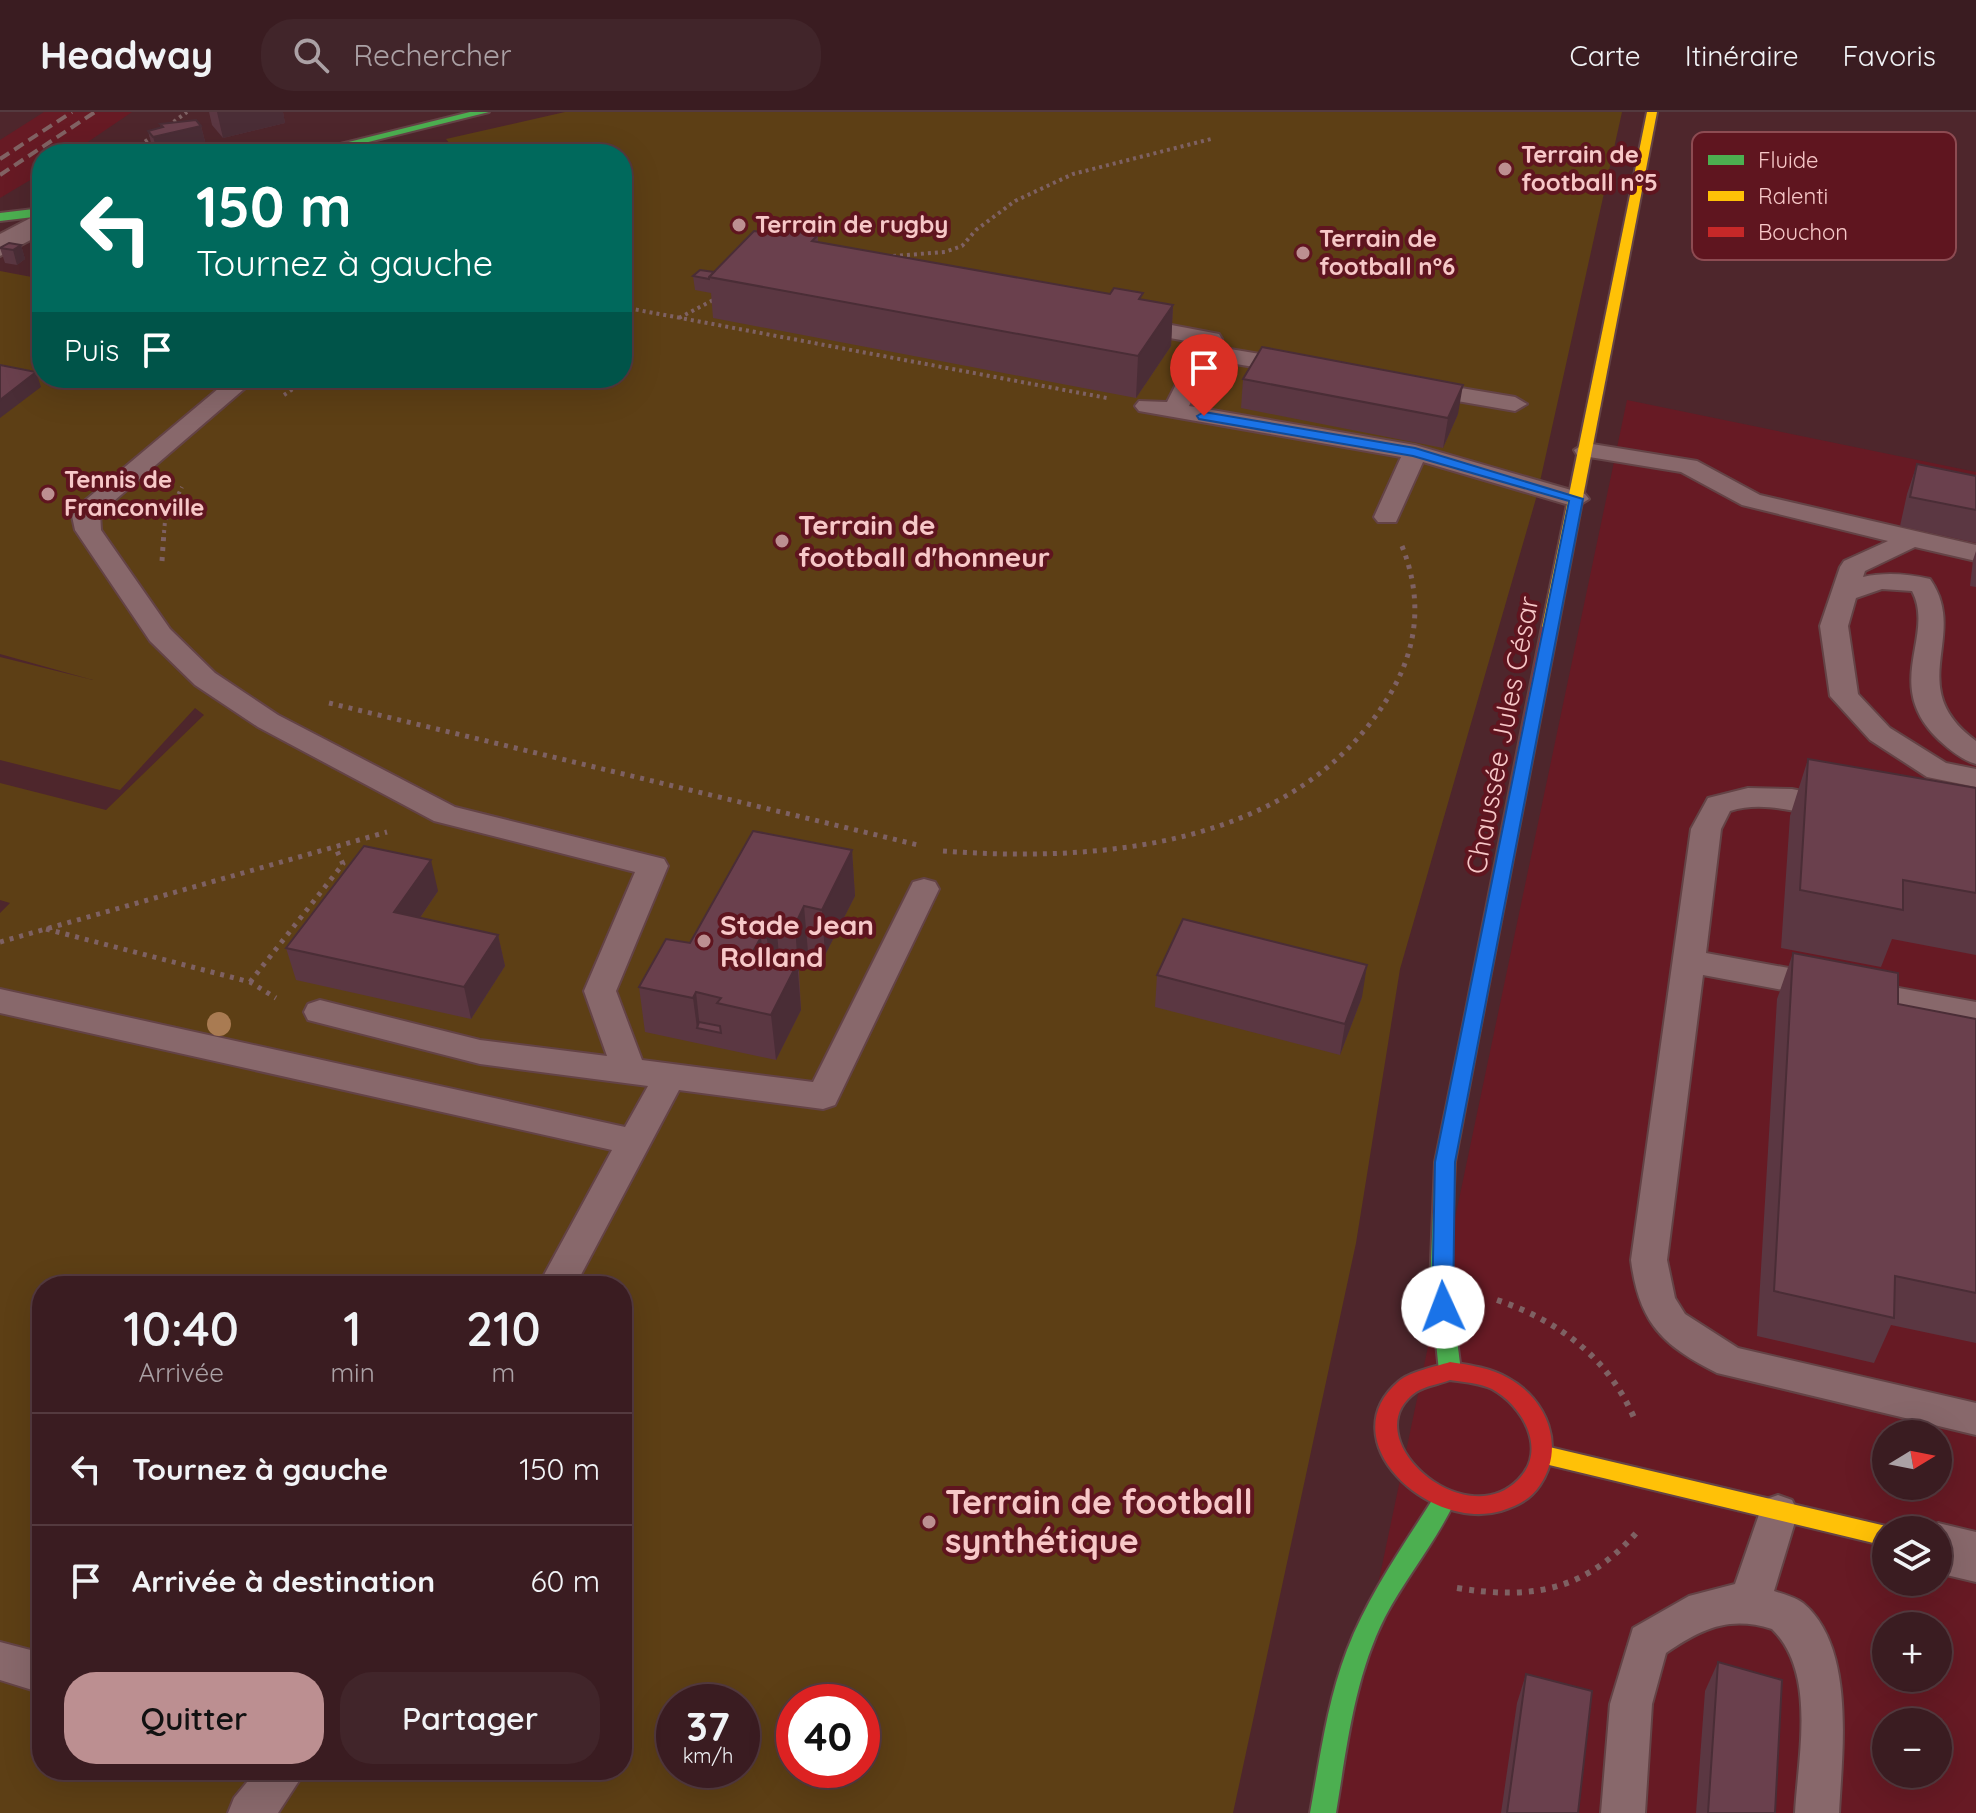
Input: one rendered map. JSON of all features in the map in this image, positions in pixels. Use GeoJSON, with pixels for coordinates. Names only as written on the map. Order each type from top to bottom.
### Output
{"type":"FeatureCollection","features":[{"type":"Feature","properties":{"kind":"street"},"geometry":{"type":"LineString","coordinates":[[348,144],[484,112]]}},
{"type":"Feature","properties":{"kind":"street","name":"Chaussée Jules César"},"geometry":{"type":"LineString","coordinates":[[1450,1371],[1440,1286],[1445,1162],[1652,112]]}},
{"type":"Feature","properties":{"kind":"street"},"geometry":{"type":"LineString","coordinates":[[0,217],[32,213]]}},
{"type":"Feature","properties":{"kind":"street"},"geometry":{"type":"LineString","coordinates":[[0,247],[32,227]]}},
{"type":"Feature","properties":{"kind":"street"},"geometry":{"type":"LineString","coordinates":[[1450,1371],[1482,1375],[1512,1390],[1534,1413],[1541,1427],[1545,1455],[1527,1488],[1511,1498],[1490,1505],[1444,1501],[1422,1490],[1404,1474],[1390,1455],[1384,1435],[1384,1415],[1394,1397],[1408,1383],[1428,1374],[1450,1371]]}},
{"type":"Feature","properties":{"kind":"street"},"geometry":{"type":"LineString","coordinates":[[1545,1455],[1872,1533]]}},
{"type":"Feature","properties":{"kind":"street"},"geometry":{"type":"LineString","coordinates":[[1323,1813],[1342,1709],[1368,1627],[1444,1501]]}},
{"type":"Feature","properties":{"kind":"street"},"geometry":{"type":"LineString","coordinates":[[1952,1551],[1976,1557]]}},
{"type":"Feature","properties":{"kind":"lane"},"geometry":{"type":"LineString","coordinates":[[1103,319],[1211,339],[1174,411]]}},
{"type":"Feature","properties":{"kind":"lane"},"geometry":{"type":"LineString","coordinates":[[1205,352],[1313,370]]}},
{"type":"Feature","properties":{"kind":"lane"},"geometry":{"type":"LineString","coordinates":[[1391,383],[1515,404]]}},
{"type":"Feature","properties":{"kind":"lane"},"geometry":{"type":"LineString","coordinates":[[233,388],[91,508],[85,516],[88,530],[160,635],[205,679],[268,721],[445,814],[653,866],[600,991],[629,1071]]}},
{"type":"Feature","properties":{"kind":"lane"},"geometry":{"type":"LineString","coordinates":[[1147,406],[1415,452],[1576,499]]}},
{"type":"Feature","properties":{"kind":"lane"},"geometry":{"type":"LineString","coordinates":[[1586,450],[1688,466],[1751,500],[1976,553]]}},
{"type":"Feature","properties":{"kind":"lane"},"geometry":{"type":"LineString","coordinates":[[1387,517],[1415,452]]}},
{"type":"Feature","properties":{"kind":"lane"},"geometry":{"type":"LineString","coordinates":[[1912,539],[1853,567],[1834,626],[1844,696],[1880,734],[1937,770],[1976,778]]}},
{"type":"Feature","properties":{"kind":"lane"},"geometry":{"type":"LineString","coordinates":[[1845,593],[1871,582],[1901,580],[1921,585],[1932,601],[1925,699],[1931,715],[1944,733],[1976,755]]}},
{"type":"Feature","properties":{"kind":"lane"},"geometry":{"type":"LineString","coordinates":[[1869,812],[1778,796],[1743,795],[1718,805],[1706,829],[1649,1260],[1651,1292],[1669,1324],[1694,1344],[1730,1362],[1976,1419]]}},
{"type":"Feature","properties":{"kind":"lane"},"geometry":{"type":"LineString","coordinates":[[320,1012],[480,1052],[823,1096],[924,889]]}},
{"type":"Feature","properties":{"kind":"lane"},"geometry":{"type":"LineString","coordinates":[[1689,961],[1976,1014]]}},
{"type":"Feature","properties":{"kind":"lane"},"geometry":{"type":"LineString","coordinates":[[0,1001],[634,1142]]}},
{"type":"Feature","properties":{"kind":"lane"},"geometry":{"type":"LineString","coordinates":[[561,1276],[670,1076]]}},
{"type":"Feature","properties":{"kind":"lane"},"geometry":{"type":"LineString","coordinates":[[1750,1602],[1778,1512]]}},
{"type":"Feature","properties":{"kind":"lane"},"geometry":{"type":"LineString","coordinates":[[1623,1813],[1631,1704],[1648,1642],[1694,1611],[1750,1602],[1787,1616],[1812,1650],[1820,1696],[1817,1813]]}},
{"type":"Feature","properties":{"kind":"lane"},"geometry":{"type":"LineString","coordinates":[[0,1661],[32,1670]]}},
{"type":"Feature","properties":{"kind":"lane"},"geometry":{"type":"LineString","coordinates":[[250,1813],[276,1780]]}},
{"type":"Feature","properties":{"kind":"path"},"geometry":{"type":"LineString","coordinates":[[142,144],[187,112]]}},
{"type":"Feature","properties":{"kind":"path"},"geometry":{"type":"LineString","coordinates":[[892,256],[945,252],[962,246],[976,230],[1015,201],[1073,174],[1211,139]]}},
{"type":"Feature","properties":{"kind":"path"},"geometry":{"type":"LineString","coordinates":[[679,318],[720,297]]}},
{"type":"Feature","properties":{"kind":"path"},"geometry":{"type":"LineString","coordinates":[[632,309],[1147,406]]}},
{"type":"Feature","properties":{"kind":"path"},"geometry":{"type":"LineString","coordinates":[[279,398],[294,388]]}},
{"type":"Feature","properties":{"kind":"path"},"geometry":{"type":"LineString","coordinates":[[163,570],[165,521],[188,480]]}},
{"type":"Feature","properties":{"kind":"path"},"geometry":{"type":"LineString","coordinates":[[934,849],[1020,859],[1118,851],[1215,828],[1270,806],[1323,775],[1368,732],[1391,700],[1411,653],[1417,600],[1415,581],[1387,517]]}},
{"type":"Feature","properties":{"kind":"path"},"geometry":{"type":"LineString","coordinates":[[324,702],[918,846]]}},
{"type":"Feature","properties":{"kind":"path"},"geometry":{"type":"LineString","coordinates":[[0,942],[336,849],[445,814]]}},
{"type":"Feature","properties":{"kind":"path"},"geometry":{"type":"LineString","coordinates":[[250,982],[343,864],[336,849]]}},
{"type":"Feature","properties":{"kind":"path"},"geometry":{"type":"LineString","coordinates":[[45,928],[250,982],[289,1006],[320,1012]]}},
{"type":"Feature","properties":{"kind":"shaded area"},"geometry":{"type":"Polygon","coordinates":[[[44,112],[132,112],[85,144],[32,144],[32,179],[0,198],[0,140],[44,112]]]}},
{"type":"Feature","properties":{"kind":"shaded area","name":"Stade Jean Rolland"},"geometry":{"type":"Polygon","coordinates":[[[565,112],[1622,112],[1537,495],[1400,969],[1356,1243],[1233,1813],[0,1813],[0,913],[10,903],[0,900],[0,783],[106,810],[204,715],[195,708],[120,790],[0,760],[0,657],[93,680],[0,654],[0,271],[32,277],[32,388],[632,388],[632,144],[450,144],[446,139],[565,112]]]}},
{"type":"Feature","properties":{"kind":"shaded area"},"geometry":{"type":"Polygon","coordinates":[[[1627,400],[1976,472],[1976,1813],[1330,1813],[1627,400]]]}},
{"type":"Feature","properties":{"kind":"building"},"geometry":{"type":"Polygon","coordinates":[[[196,120],[201,126],[153,137],[148,131],[163,127],[160,124],[196,120]]]}},
{"type":"Feature","properties":{"kind":"building"},"geometry":{"type":"Polygon","coordinates":[[[754,231],[785,236],[791,231],[818,235],[812,241],[1110,294],[1114,288],[1143,293],[1139,299],[1173,305],[1138,356],[709,277],[754,231]]]}},
{"type":"Feature","properties":{"kind":"building"},"geometry":{"type":"Polygon","coordinates":[[[9,243],[21,245],[13,250],[0,248],[9,243]]]}},
{"type":"Feature","properties":{"kind":"building"},"geometry":{"type":"Polygon","coordinates":[[[700,270],[714,272],[709,279],[693,276],[700,270]]]}},
{"type":"Feature","properties":{"kind":"building"},"geometry":{"type":"Polygon","coordinates":[[[1262,347],[1463,385],[1448,418],[1243,379],[1262,347]]]}},
{"type":"Feature","properties":{"kind":"building"},"geometry":{"type":"Polygon","coordinates":[[[0,365],[32,371],[32,375],[0,400],[0,365]]]}},
{"type":"Feature","properties":{"kind":"building"},"geometry":{"type":"Polygon","coordinates":[[[1917,464],[1976,476],[1976,510],[1910,497],[1917,464]]]}},
{"type":"Feature","properties":{"kind":"building"},"geometry":{"type":"Polygon","coordinates":[[[1808,759],[1976,788],[1976,893],[1903,880],[1903,910],[1800,890],[1808,759]]]}},
{"type":"Feature","properties":{"kind":"building"},"geometry":{"type":"Polygon","coordinates":[[[753,831],[852,850],[822,910],[804,906],[795,925],[776,921],[767,938],[761,937],[751,955],[797,964],[771,1015],[717,1003],[721,998],[696,992],[693,998],[639,987],[666,939],[690,943],[753,831]]]}},
{"type":"Feature","properties":{"kind":"building"},"geometry":{"type":"Polygon","coordinates":[[[364,846],[431,860],[394,912],[498,935],[464,987],[286,948],[364,846]]]}},
{"type":"Feature","properties":{"kind":"building"},"geometry":{"type":"Polygon","coordinates":[[[1183,919],[1367,965],[1345,1024],[1157,975],[1183,919]]]}},
{"type":"Feature","properties":{"kind":"building"},"geometry":{"type":"Polygon","coordinates":[[[778,951],[797,954],[793,963],[774,960],[778,951]]]}},
{"type":"Feature","properties":{"kind":"building"},"geometry":{"type":"Polygon","coordinates":[[[1793,953],[1898,973],[1898,1004],[1976,1019],[1976,1293],[1895,1276],[1894,1318],[1774,1291],[1793,953]]]}},
{"type":"Feature","properties":{"kind":"building"},"geometry":{"type":"Polygon","coordinates":[[[699,1022],[720,1026],[721,1033],[697,1028],[699,1022]]]}},
{"type":"Feature","properties":{"kind":"building"},"geometry":{"type":"Polygon","coordinates":[[[1718,1662],[1782,1680],[1775,1813],[1708,1813],[1718,1662]]]}},
{"type":"Feature","properties":{"kind":"building"},"geometry":{"type":"Polygon","coordinates":[[[1526,1674],[1592,1691],[1578,1813],[1507,1813],[1526,1674]]]}},
{"type":"Feature","properties":{"kind":"railway"},"geometry":{"type":"LineString","coordinates":[[0,159],[72,112]]}},
{"type":"Feature","properties":{"kind":"railway"},"geometry":{"type":"LineString","coordinates":[[47,144],[95,112]]}},
{"type":"Feature","properties":{"kind":"railway"},"geometry":{"type":"LineString","coordinates":[[0,175],[32,154]]}},
{"type":"Feature","properties":{"kind":"traffic: fast"},"geometry":{"type":"LineString","coordinates":[[348,144],[484,112]]}},
{"type":"Feature","properties":{"kind":"traffic: fast"},"geometry":{"type":"LineString","coordinates":[[0,217],[32,213]]}},
{"type":"Feature","properties":{"kind":"traffic: fast"},"geometry":{"type":"LineString","coordinates":[[1450,1371],[1440,1286],[1445,1162],[1471,1030]]}},
{"type":"Feature","properties":{"kind":"traffic: fast"},"geometry":{"type":"LineString","coordinates":[[1323,1813],[1340,1719],[1359,1650],[1385,1595],[1444,1501]]}},
{"type":"Feature","properties":{"kind":"traffic: slow"},"geometry":{"type":"LineString","coordinates":[[1550,627],[1652,112]]}},
{"type":"Feature","properties":{"kind":"traffic: slow"},"geometry":{"type":"LineString","coordinates":[[1545,1455],[1872,1533]]}},
{"type":"Feature","properties":{"kind":"traffic: jam"},"geometry":{"type":"LineString","coordinates":[[1471,1030],[1550,627]]}},
{"type":"Feature","properties":{"kind":"traffic: jam"},"geometry":{"type":"LineString","coordinates":[[1450,1371],[1484,1377],[1503,1385],[1518,1396],[1538,1425],[1542,1456],[1537,1472],[1527,1486],[1512,1498],[1481,1507],[1449,1502],[1420,1485],[1398,1462],[1386,1435],[1388,1408],[1408,1386],[1450,1371]]}},
{"type":"Feature","properties":{"kind":"place","name":"Terrain de football n°5"},"geometry":{"type":"Point","coordinates":[1505,169]}},
{"type":"Feature","properties":{"kind":"place","name":"Terrain de rugby"},"geometry":{"type":"Point","coordinates":[739,225]}},
{"type":"Feature","properties":{"kind":"place","name":"Terrain de football n°6"},"geometry":{"type":"Point","coordinates":[1303,253]}},
{"type":"Feature","properties":{"kind":"place","name":"Tennis de Franconville"},"geometry":{"type":"Point","coordinates":[48,494]}},
{"type":"Feature","properties":{"kind":"place","name":"Terrain de football d'honneur"},"geometry":{"type":"Point","coordinates":[782,541]}},
{"type":"Feature","properties":{"kind":"place","name":"Stade Jean Rolland"},"geometry":{"type":"Point","coordinates":[704,941]}},
{"type":"Feature","properties":{"kind":"place","name":"Terrain de football synthétique"},"geometry":{"type":"Point","coordinates":[929,1522]}},
{"type":"Feature","properties":{"kind":"route"},"geometry":{"type":"LineString","coordinates":[[1204,416],[1415,452],[1576,499],[1445,1162],[1440,1286],[1443,1307]]}}]}
